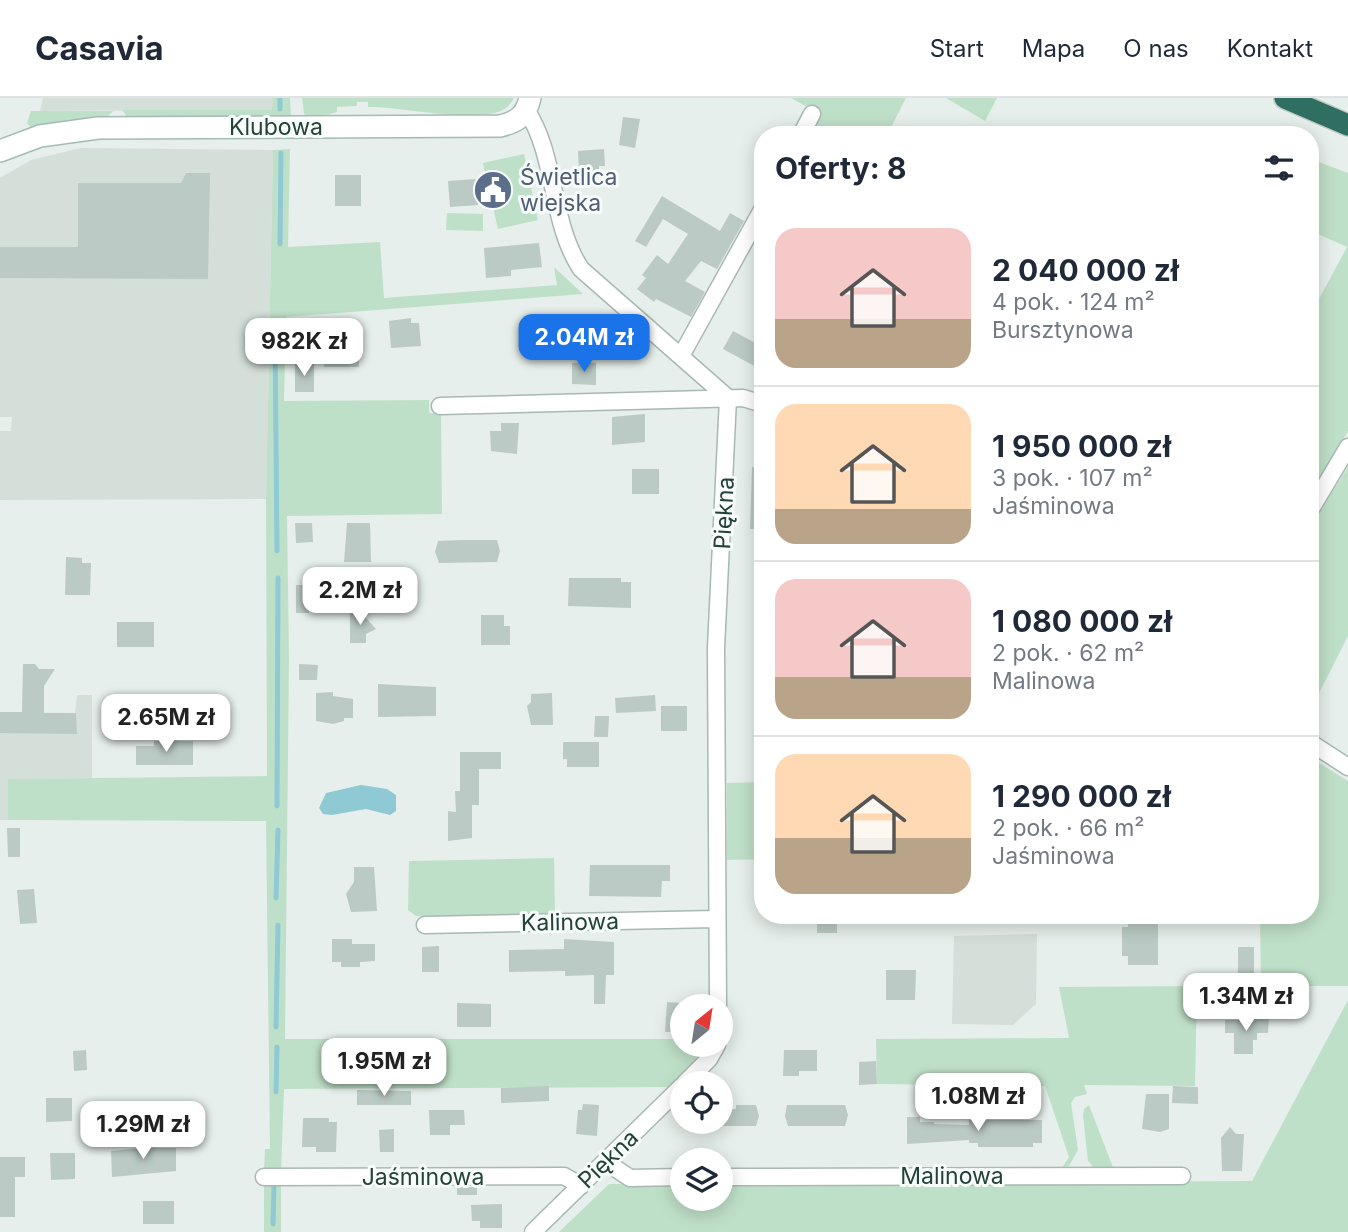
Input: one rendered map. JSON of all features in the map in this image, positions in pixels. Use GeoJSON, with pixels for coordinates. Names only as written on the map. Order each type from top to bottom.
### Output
{"type":"FeatureCollection","features":[{"type":"Feature","properties":{"kind":"highway"},"geometry":{"type":"LineString","coordinates":[[1285,98],[1348,125]]}},
{"type":"Feature","properties":{"kind":"street","name":"Klubowa"},"geometry":{"type":"LineString","coordinates":[[0,151],[21,141],[56,132],[98,128],[500,126],[518,120],[528,105]]}},
{"type":"Feature","properties":{"kind":"street"},"geometry":{"type":"LineString","coordinates":[[528,105],[573,257],[609,296],[729,398]]}},
{"type":"Feature","properties":{"kind":"street"},"geometry":{"type":"LineString","coordinates":[[806,126],[812,114]]}},
{"type":"Feature","properties":{"kind":"street"},"geometry":{"type":"LineString","coordinates":[[681,356],[754,224]]}},
{"type":"Feature","properties":{"kind":"street"},"geometry":{"type":"LineString","coordinates":[[440,405],[729,398],[754,400]]}},
{"type":"Feature","properties":{"kind":"street","name":"Piękna"},"geometry":{"type":"LineString","coordinates":[[718,994],[715,919],[716,648],[729,398]]}},
{"type":"Feature","properties":{"kind":"street"},"geometry":{"type":"LineString","coordinates":[[1319,496],[1348,447]]}},
{"type":"Feature","properties":{"kind":"street"},"geometry":{"type":"LineString","coordinates":[[1319,748],[1348,767]]}},
{"type":"Feature","properties":{"kind":"street","name":"Kalinowa"},"geometry":{"type":"LineString","coordinates":[[425,925],[715,919]]}},
{"type":"Feature","properties":{"kind":"street","name":"Piękna"},"geometry":{"type":"LineString","coordinates":[[697,1071],[710,1057]]}},
{"type":"Feature","properties":{"kind":"street","name":"Piękna"},"geometry":{"type":"LineString","coordinates":[[533,1232],[670,1099]]}},
{"type":"Feature","properties":{"kind":"street"},"geometry":{"type":"LineString","coordinates":[[606,1163],[630,1178],[670,1177]]}},
{"type":"Feature","properties":{"kind":"street","name":"Malinowa"},"geometry":{"type":"LineString","coordinates":[[733,1177],[1182,1176]]}},
{"type":"Feature","properties":{"kind":"street","name":"Jaśminowa"},"geometry":{"type":"LineString","coordinates":[[264,1177],[564,1177],[581,1186]]}},
{"type":"Feature","properties":{"kind":"shaded area"},"geometry":{"type":"Polygon","coordinates":[[[43,98],[273,98],[273,110],[40,111],[43,98]]]}},
{"type":"Feature","properties":{"kind":"shaded area"},"geometry":{"type":"Polygon","coordinates":[[[81,148],[273,150],[266,499],[0,500],[0,431],[11,431],[12,417],[0,417],[0,178],[31,160],[81,148]]]}},
{"type":"Feature","properties":{"kind":"shaded area"},"geometry":{"type":"Polygon","coordinates":[[[77,695],[92,695],[92,778],[8,779],[8,820],[0,820],[0,712],[75,713],[77,695]]]}},
{"type":"Feature","properties":{"kind":"shaded area"},"geometry":{"type":"Polygon","coordinates":[[[1037,934],[1036,1004],[1013,1025],[952,1024],[954,936],[1037,934]]]}},
{"type":"Feature","properties":{"kind":"green space"},"geometry":{"type":"Polygon","coordinates":[[[273,98],[290,98],[291,117],[128,118],[122,110],[272,110],[273,98]]]}},
{"type":"Feature","properties":{"kind":"green space"},"geometry":{"type":"Polygon","coordinates":[[[302,98],[514,98],[503,110],[484,115],[452,115],[368,107],[368,102],[357,102],[357,106],[337,107],[337,112],[311,119],[304,114],[302,98]]]}},
{"type":"Feature","properties":{"kind":"green space"},"geometry":{"type":"Polygon","coordinates":[[[791,98],[906,98],[892,126],[807,126],[809,108],[791,98]]]}},
{"type":"Feature","properties":{"kind":"green space"},"geometry":{"type":"Polygon","coordinates":[[[946,98],[997,98],[985,121],[946,98]]]}},
{"type":"Feature","properties":{"kind":"green space"},"geometry":{"type":"Polygon","coordinates":[[[31,111],[113,111],[103,121],[61,121],[30,127],[27,123],[31,111]]]}},
{"type":"Feature","properties":{"kind":"green space"},"geometry":{"type":"Polygon","coordinates":[[[290,149],[288,247],[380,242],[384,298],[557,285],[554,267],[583,294],[286,317],[284,401],[429,400],[429,413],[441,413],[442,514],[287,516],[289,658],[285,1039],[670,1039],[670,1057],[697,1057],[685,1071],[670,1071],[670,1087],[284,1089],[281,1171],[264,1172],[265,1149],[270,1149],[266,821],[8,820],[8,779],[267,776],[266,499],[273,150],[290,149]]]}},
{"type":"Feature","properties":{"kind":"green space"},"geometry":{"type":"Polygon","coordinates":[[[524,154],[538,220],[498,229],[483,163],[524,154]]]}},
{"type":"Feature","properties":{"kind":"green space"},"geometry":{"type":"Polygon","coordinates":[[[1319,162],[1348,173],[1348,431],[1319,481],[1319,299],[1347,247],[1319,235],[1319,162]]]}},
{"type":"Feature","properties":{"kind":"green space"},"geometry":{"type":"Polygon","coordinates":[[[447,213],[483,214],[483,231],[446,230],[447,213]]]}},
{"type":"Feature","properties":{"kind":"green space"},"geometry":{"type":"Polygon","coordinates":[[[1348,467],[1348,636],[1319,693],[1319,513],[1348,467]]]}},
{"type":"Feature","properties":{"kind":"green space"},"geometry":{"type":"Polygon","coordinates":[[[1319,763],[1348,781],[1348,986],[1261,986],[1260,924],[1319,924],[1319,763]]]}},
{"type":"Feature","properties":{"kind":"green space"},"geometry":{"type":"Polygon","coordinates":[[[754,782],[754,859],[727,860],[727,783],[754,782]]]}},
{"type":"Feature","properties":{"kind":"green space"},"geometry":{"type":"Polygon","coordinates":[[[554,858],[555,915],[416,916],[408,910],[409,861],[554,858]]]}},
{"type":"Feature","properties":{"kind":"green space"},"geometry":{"type":"Polygon","coordinates":[[[1197,986],[1195,1086],[1084,1085],[1087,1094],[1075,1097],[1071,1103],[1078,1150],[1069,1166],[1062,1168],[1069,1157],[1045,1086],[877,1084],[876,1039],[1069,1038],[1059,987],[1197,986]]]}},
{"type":"Feature","properties":{"kind":"green space"},"geometry":{"type":"Polygon","coordinates":[[[1348,1000],[1348,1232],[559,1232],[609,1184],[670,1184],[670,1211],[733,1211],[733,1184],[1252,1181],[1348,1000]]]}},
{"type":"Feature","properties":{"kind":"green space"},"geometry":{"type":"Polygon","coordinates":[[[1089,1105],[1114,1170],[1094,1168],[1088,1161],[1083,1115],[1084,1109],[1089,1105]]]}},
{"type":"Feature","properties":{"kind":"green space"},"geometry":{"type":"Polygon","coordinates":[[[264,1185],[281,1185],[281,1232],[264,1232],[264,1185]]]}},
{"type":"Feature","properties":{"kind":"water"},"geometry":{"type":"Polygon","coordinates":[[[361,785],[387,789],[396,795],[396,811],[390,815],[366,809],[332,815],[323,814],[319,808],[326,793],[361,785]]]}},
{"type":"Feature","properties":{"kind":"building"},"geometry":{"type":"Polygon","coordinates":[[[623,117],[640,119],[635,148],[619,145],[623,117]]]}},
{"type":"Feature","properties":{"kind":"building"},"geometry":{"type":"Polygon","coordinates":[[[604,149],[605,166],[599,166],[599,174],[579,175],[578,151],[604,149]]]}},
{"type":"Feature","properties":{"kind":"building"},"geometry":{"type":"Polygon","coordinates":[[[186,173],[210,173],[208,279],[0,278],[0,247],[78,247],[78,183],[181,183],[186,173]]]}},
{"type":"Feature","properties":{"kind":"building"},"geometry":{"type":"Polygon","coordinates":[[[335,175],[361,175],[361,206],[335,206],[335,175]]]}},
{"type":"Feature","properties":{"kind":"building"},"geometry":{"type":"Polygon","coordinates":[[[476,179],[478,205],[450,207],[448,181],[476,179]]]}},
{"type":"Feature","properties":{"kind":"building"},"geometry":{"type":"Polygon","coordinates":[[[662,196],[720,231],[730,213],[744,221],[717,269],[701,261],[685,281],[705,292],[691,317],[656,299],[654,302],[637,289],[646,278],[642,275],[657,255],[668,264],[688,234],[663,219],[646,247],[635,241],[662,196]]]}},
{"type":"Feature","properties":{"kind":"building"},"geometry":{"type":"Polygon","coordinates":[[[539,243],[542,267],[511,270],[511,276],[486,278],[484,248],[539,243]]]}},
{"type":"Feature","properties":{"kind":"building"},"geometry":{"type":"Polygon","coordinates":[[[411,318],[411,323],[419,323],[421,346],[391,348],[389,321],[411,318]]]}},
{"type":"Feature","properties":{"kind":"building"},"geometry":{"type":"Polygon","coordinates":[[[540,318],[564,318],[564,342],[540,342],[540,318]]]}},
{"type":"Feature","properties":{"kind":"building"},"geometry":{"type":"Polygon","coordinates":[[[733,331],[754,342],[754,366],[723,349],[733,331]]]}},
{"type":"Feature","properties":{"kind":"building"},"geometry":{"type":"Polygon","coordinates":[[[359,340],[359,367],[324,367],[323,341],[359,340]]]}},
{"type":"Feature","properties":{"kind":"building"},"geometry":{"type":"Polygon","coordinates":[[[572,363],[596,363],[596,385],[572,384],[572,363]]]}},
{"type":"Feature","properties":{"kind":"building"},"geometry":{"type":"Polygon","coordinates":[[[295,364],[314,364],[314,392],[295,392],[295,364]]]}},
{"type":"Feature","properties":{"kind":"building"},"geometry":{"type":"Polygon","coordinates":[[[645,414],[645,442],[612,445],[612,417],[645,414]]]}},
{"type":"Feature","properties":{"kind":"building"},"geometry":{"type":"Polygon","coordinates":[[[501,423],[519,423],[517,454],[491,451],[490,431],[501,431],[501,423]]]}},
{"type":"Feature","properties":{"kind":"building"},"geometry":{"type":"Polygon","coordinates":[[[752,467],[754,529],[750,529],[752,467]]]}},
{"type":"Feature","properties":{"kind":"building"},"geometry":{"type":"Polygon","coordinates":[[[632,469],[659,469],[659,494],[632,494],[632,469]]]}},
{"type":"Feature","properties":{"kind":"building"},"geometry":{"type":"Polygon","coordinates":[[[295,523],[312,523],[313,542],[296,543],[295,523]]]}},
{"type":"Feature","properties":{"kind":"building"},"geometry":{"type":"Polygon","coordinates":[[[347,523],[370,523],[371,562],[344,562],[347,523]]]}},
{"type":"Feature","properties":{"kind":"building"},"geometry":{"type":"Polygon","coordinates":[[[497,540],[500,551],[497,562],[439,563],[435,552],[438,541],[497,540]]]}},
{"type":"Feature","properties":{"kind":"building"},"geometry":{"type":"Polygon","coordinates":[[[66,557],[82,558],[82,563],[91,563],[90,595],[65,595],[66,557]]]}},
{"type":"Feature","properties":{"kind":"building"},"geometry":{"type":"Polygon","coordinates":[[[569,578],[621,578],[621,582],[631,582],[631,608],[568,606],[569,578]]]}},
{"type":"Feature","properties":{"kind":"building"},"geometry":{"type":"Polygon","coordinates":[[[296,585],[309,585],[309,613],[296,613],[296,585]]]}},
{"type":"Feature","properties":{"kind":"building"},"geometry":{"type":"Polygon","coordinates":[[[350,611],[366,611],[366,618],[376,629],[366,634],[366,643],[350,643],[350,611]]]}},
{"type":"Feature","properties":{"kind":"building"},"geometry":{"type":"Polygon","coordinates":[[[481,615],[504,615],[504,626],[510,626],[510,645],[481,645],[481,615]]]}},
{"type":"Feature","properties":{"kind":"building"},"geometry":{"type":"Polygon","coordinates":[[[117,622],[154,622],[154,647],[117,647],[117,622]]]}},
{"type":"Feature","properties":{"kind":"building"},"geometry":{"type":"Polygon","coordinates":[[[23,664],[35,664],[39,669],[55,669],[44,686],[44,713],[76,713],[77,734],[0,733],[0,712],[22,712],[23,664]]]}},
{"type":"Feature","properties":{"kind":"building"},"geometry":{"type":"Polygon","coordinates":[[[299,664],[318,665],[317,680],[299,680],[299,664]]]}},
{"type":"Feature","properties":{"kind":"building"},"geometry":{"type":"Polygon","coordinates":[[[378,684],[436,687],[436,716],[378,717],[378,684]]]}},
{"type":"Feature","properties":{"kind":"building"},"geometry":{"type":"Polygon","coordinates":[[[333,692],[333,696],[353,699],[353,718],[344,718],[344,721],[333,724],[316,721],[316,693],[333,692]]]}},
{"type":"Feature","properties":{"kind":"building"},"geometry":{"type":"Polygon","coordinates":[[[552,693],[553,725],[531,725],[527,706],[531,702],[531,694],[552,693]]]}},
{"type":"Feature","properties":{"kind":"building"},"geometry":{"type":"Polygon","coordinates":[[[655,695],[656,711],[616,713],[615,698],[655,695]]]}},
{"type":"Feature","properties":{"kind":"building"},"geometry":{"type":"Polygon","coordinates":[[[661,706],[687,706],[687,731],[661,731],[661,706]]]}},
{"type":"Feature","properties":{"kind":"building"},"geometry":{"type":"Polygon","coordinates":[[[595,716],[609,716],[608,737],[594,737],[595,716]]]}},
{"type":"Feature","properties":{"kind":"building"},"geometry":{"type":"Polygon","coordinates":[[[154,741],[193,741],[193,765],[136,765],[136,746],[154,746],[154,741]]]}},
{"type":"Feature","properties":{"kind":"building"},"geometry":{"type":"Polygon","coordinates":[[[563,742],[599,742],[599,767],[567,767],[567,759],[563,759],[563,742]]]}},
{"type":"Feature","properties":{"kind":"building"},"geometry":{"type":"Polygon","coordinates":[[[460,752],[501,752],[501,769],[479,769],[479,805],[472,805],[472,838],[448,841],[448,811],[456,812],[455,791],[460,791],[460,752]]]}},
{"type":"Feature","properties":{"kind":"building"},"geometry":{"type":"Polygon","coordinates":[[[7,828],[20,828],[20,857],[8,857],[7,828]]]}},
{"type":"Feature","properties":{"kind":"building"},"geometry":{"type":"Polygon","coordinates":[[[590,865],[670,865],[670,881],[662,881],[661,897],[589,896],[590,865]]]}},
{"type":"Feature","properties":{"kind":"building"},"geometry":{"type":"Polygon","coordinates":[[[354,867],[374,867],[377,911],[351,912],[346,894],[354,882],[354,867]]]}},
{"type":"Feature","properties":{"kind":"building"},"geometry":{"type":"Polygon","coordinates":[[[34,889],[37,923],[20,924],[17,890],[34,889]]]}},
{"type":"Feature","properties":{"kind":"building"},"geometry":{"type":"Polygon","coordinates":[[[817,924],[837,924],[837,933],[817,933],[817,924]]]}},
{"type":"Feature","properties":{"kind":"building"},"geometry":{"type":"Polygon","coordinates":[[[1128,924],[1158,924],[1158,965],[1128,965],[1128,956],[1122,956],[1122,927],[1128,927],[1128,924]]]}},
{"type":"Feature","properties":{"kind":"building"},"geometry":{"type":"Polygon","coordinates":[[[332,939],[352,939],[352,944],[375,944],[375,961],[360,962],[360,967],[341,967],[341,962],[332,962],[332,939]]]}},
{"type":"Feature","properties":{"kind":"building"},"geometry":{"type":"Polygon","coordinates":[[[564,939],[614,942],[614,975],[606,975],[605,1004],[594,1004],[594,975],[565,976],[565,971],[509,972],[509,950],[564,949],[564,939]]]}},
{"type":"Feature","properties":{"kind":"building"},"geometry":{"type":"Polygon","coordinates":[[[439,946],[439,972],[422,972],[422,947],[439,946]]]}},
{"type":"Feature","properties":{"kind":"building"},"geometry":{"type":"Polygon","coordinates":[[[1238,947],[1254,947],[1254,976],[1238,976],[1238,947]]]}},
{"type":"Feature","properties":{"kind":"building"},"geometry":{"type":"Polygon","coordinates":[[[886,970],[916,970],[915,1000],[886,1000],[886,970]]]}},
{"type":"Feature","properties":{"kind":"building"},"geometry":{"type":"Polygon","coordinates":[[[667,1002],[670,1002],[670,1032],[665,1032],[667,1002]]]}},
{"type":"Feature","properties":{"kind":"building"},"geometry":{"type":"Polygon","coordinates":[[[457,1003],[491,1004],[491,1027],[457,1027],[457,1003]]]}},
{"type":"Feature","properties":{"kind":"building"},"geometry":{"type":"Polygon","coordinates":[[[1252,1017],[1269,1017],[1268,1033],[1257,1033],[1257,1040],[1253,1040],[1253,1054],[1234,1054],[1234,1033],[1225,1033],[1225,1020],[1253,1020],[1252,1017]]]}},
{"type":"Feature","properties":{"kind":"building"},"geometry":{"type":"Polygon","coordinates":[[[86,1050],[87,1070],[74,1071],[73,1051],[86,1050]]]}},
{"type":"Feature","properties":{"kind":"building"},"geometry":{"type":"Polygon","coordinates":[[[784,1050],[817,1050],[817,1071],[799,1071],[799,1076],[783,1076],[784,1050]]]}},
{"type":"Feature","properties":{"kind":"building"},"geometry":{"type":"Polygon","coordinates":[[[876,1061],[877,1084],[859,1085],[859,1062],[876,1061]]]}},
{"type":"Feature","properties":{"kind":"building"},"geometry":{"type":"Polygon","coordinates":[[[549,1086],[549,1101],[501,1103],[501,1088],[549,1086]]]}},
{"type":"Feature","properties":{"kind":"building"},"geometry":{"type":"Polygon","coordinates":[[[1173,1086],[1198,1087],[1198,1104],[1172,1103],[1173,1086]]]}},
{"type":"Feature","properties":{"kind":"building"},"geometry":{"type":"Polygon","coordinates":[[[357,1090],[411,1091],[411,1105],[357,1105],[357,1090]]]}},
{"type":"Feature","properties":{"kind":"building"},"geometry":{"type":"Polygon","coordinates":[[[1146,1094],[1169,1094],[1169,1129],[1160,1132],[1142,1129],[1146,1094]]]}},
{"type":"Feature","properties":{"kind":"building"},"geometry":{"type":"Polygon","coordinates":[[[46,1098],[72,1098],[72,1121],[46,1122],[46,1098]]]}},
{"type":"Feature","properties":{"kind":"building"},"geometry":{"type":"Polygon","coordinates":[[[583,1104],[599,1105],[597,1136],[576,1134],[578,1110],[582,1110],[583,1104]]]}},
{"type":"Feature","properties":{"kind":"building"},"geometry":{"type":"Polygon","coordinates":[[[736,1105],[756,1105],[759,1116],[756,1126],[733,1126],[733,1109],[736,1109],[736,1105]]]}},
{"type":"Feature","properties":{"kind":"building"},"geometry":{"type":"Polygon","coordinates":[[[787,1105],[845,1105],[848,1115],[845,1126],[788,1126],[785,1116],[787,1105]]]}},
{"type":"Feature","properties":{"kind":"building"},"geometry":{"type":"Polygon","coordinates":[[[429,1110],[464,1110],[465,1125],[450,1125],[450,1135],[430,1135],[429,1110]]]}},
{"type":"Feature","properties":{"kind":"building"},"geometry":{"type":"Polygon","coordinates":[[[907,1117],[920,1117],[920,1122],[934,1124],[969,1125],[969,1120],[1042,1120],[1042,1143],[1033,1143],[1033,1147],[978,1147],[978,1143],[969,1143],[969,1140],[907,1144],[907,1117]]]}},
{"type":"Feature","properties":{"kind":"building"},"geometry":{"type":"Polygon","coordinates":[[[303,1118],[329,1118],[329,1122],[337,1122],[336,1152],[316,1152],[316,1147],[302,1147],[303,1118]]]}},
{"type":"Feature","properties":{"kind":"building"},"geometry":{"type":"Polygon","coordinates":[[[1230,1127],[1236,1134],[1244,1134],[1242,1171],[1222,1171],[1221,1138],[1230,1127]]]}},
{"type":"Feature","properties":{"kind":"building"},"geometry":{"type":"Polygon","coordinates":[[[394,1129],[394,1152],[380,1152],[379,1130],[394,1129]]]}},
{"type":"Feature","properties":{"kind":"building"},"geometry":{"type":"Polygon","coordinates":[[[176,1148],[176,1171],[112,1177],[111,1151],[176,1148]]]}},
{"type":"Feature","properties":{"kind":"building"},"geometry":{"type":"Polygon","coordinates":[[[50,1153],[75,1153],[75,1179],[51,1180],[50,1153]]]}},
{"type":"Feature","properties":{"kind":"building"},"geometry":{"type":"Polygon","coordinates":[[[0,1157],[25,1157],[25,1177],[15,1177],[15,1217],[0,1217],[0,1157]]]}},
{"type":"Feature","properties":{"kind":"building"},"geometry":{"type":"Polygon","coordinates":[[[457,1187],[477,1187],[477,1195],[457,1195],[457,1187]]]}},
{"type":"Feature","properties":{"kind":"building"},"geometry":{"type":"Polygon","coordinates":[[[143,1201],[174,1201],[174,1224],[143,1224],[143,1201]]]}},
{"type":"Feature","properties":{"kind":"building"},"geometry":{"type":"Polygon","coordinates":[[[502,1204],[502,1228],[480,1228],[480,1221],[472,1221],[471,1205],[502,1204]]]}},
{"type":"Feature","properties":{"kind":"waterway"},"geometry":{"type":"LineString","coordinates":[[280,98],[280,109]]}},
{"type":"Feature","properties":{"kind":"waterway"},"geometry":{"type":"LineString","coordinates":[[280,244],[281,153]]}},
{"type":"Feature","properties":{"kind":"waterway"},"geometry":{"type":"LineString","coordinates":[[275,335],[277,551]]}},
{"type":"Feature","properties":{"kind":"waterway"},"geometry":{"type":"LineString","coordinates":[[277,806],[278,578]]}},
{"type":"Feature","properties":{"kind":"waterway"},"geometry":{"type":"LineString","coordinates":[[276,898],[278,830]]}},
{"type":"Feature","properties":{"kind":"waterway"},"geometry":{"type":"LineString","coordinates":[[276,1027],[278,925]]}},
{"type":"Feature","properties":{"kind":"waterway"},"geometry":{"type":"LineString","coordinates":[[276,1092],[277,1047]]}},
{"type":"Feature","properties":{"kind":"waterway"},"geometry":{"type":"LineString","coordinates":[[273,1224],[274,1184]]}},
{"type":"Feature","properties":{"kind":"place","name":"Świetlica wiejska"},"geometry":{"type":"Point","coordinates":[493,190]}}]}
